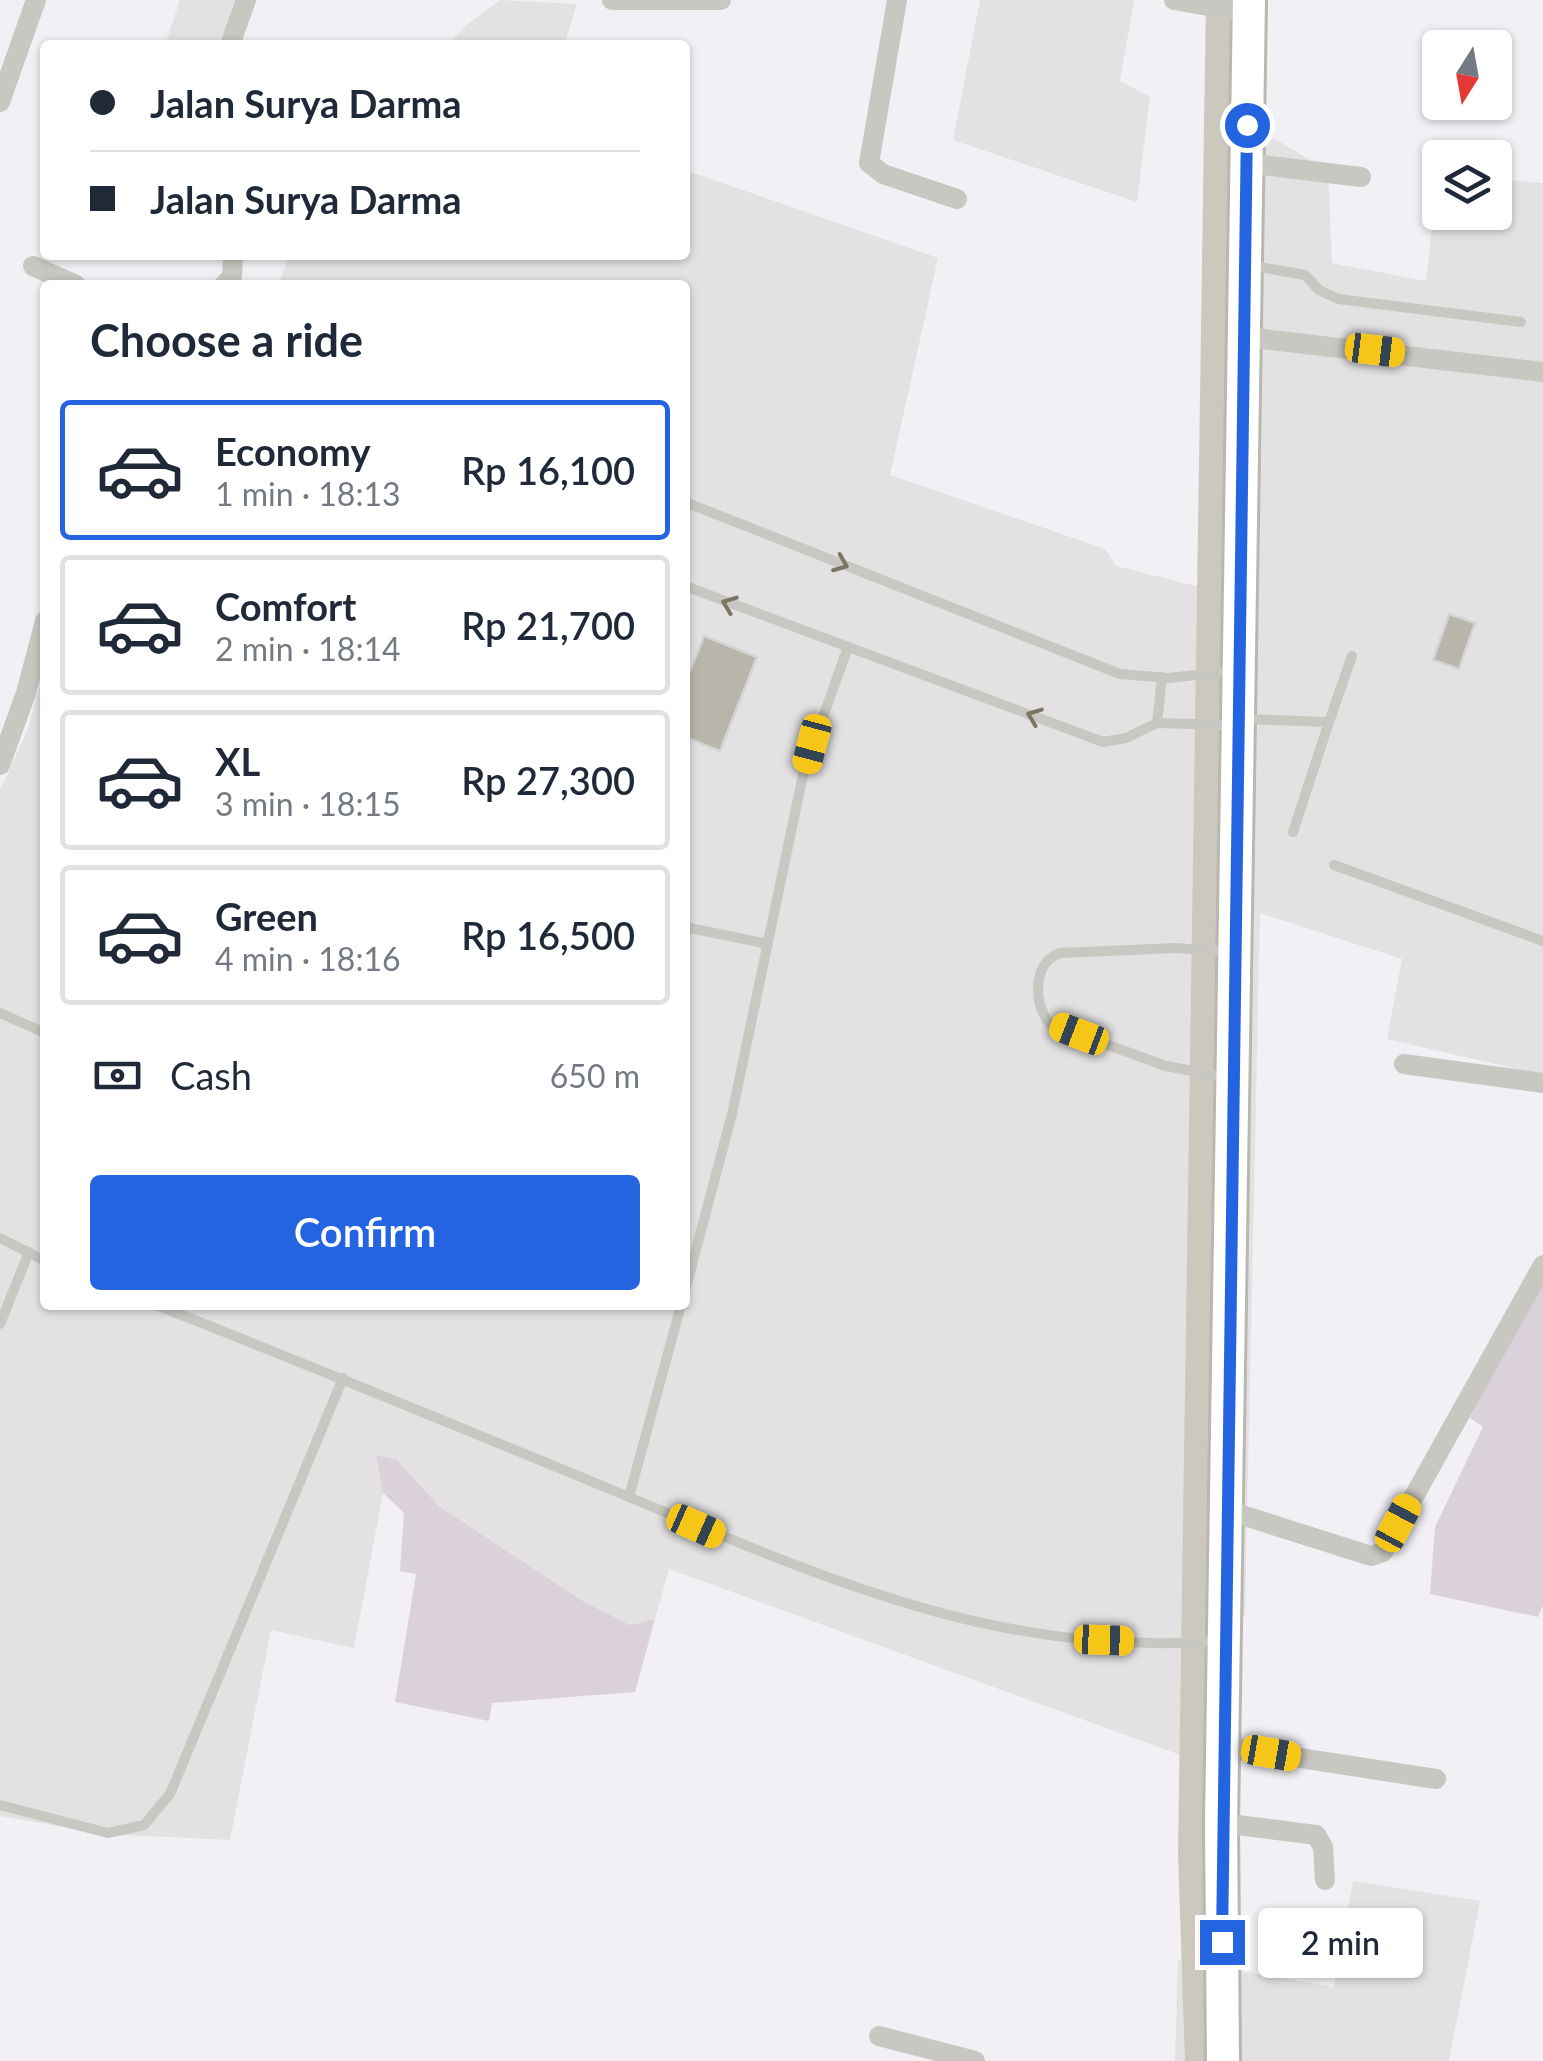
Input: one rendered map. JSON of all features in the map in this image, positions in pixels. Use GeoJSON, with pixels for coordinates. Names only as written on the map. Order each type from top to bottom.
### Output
{"type":"FeatureCollection","features":[{"type":"Feature","properties":{"kind":"main road"},"geometry":{"type":"LineString","coordinates":[[1223,2061],[1219,1641],[1226,1510],[1231,672],[1246,337],[1244,8]]}},
{"type":"Feature","properties":{"kind":"street"},"geometry":{"type":"LineString","coordinates":[[0,102],[36,0]]}},
{"type":"Feature","properties":{"kind":"street"},"geometry":{"type":"LineString","coordinates":[[232,40],[246,0]]}},
{"type":"Feature","properties":{"kind":"street"},"geometry":{"type":"LineString","coordinates":[[612,0],[721,0]]}},
{"type":"Feature","properties":{"kind":"street"},"geometry":{"type":"LineString","coordinates":[[897,0],[869,164],[884,174],[958,199]]}},
{"type":"Feature","properties":{"kind":"street"},"geometry":{"type":"LineString","coordinates":[[1180,2],[1244,8]]}},
{"type":"Feature","properties":{"kind":"street"},"geometry":{"type":"LineString","coordinates":[[1247,163],[1360,177]]}},
{"type":"Feature","properties":{"kind":"street"},"geometry":{"type":"LineString","coordinates":[[33,266],[65,280]]}},
{"type":"Feature","properties":{"kind":"street"},"geometry":{"type":"LineString","coordinates":[[1246,337],[1543,372]]}},
{"type":"Feature","properties":{"kind":"street"},"geometry":{"type":"LineString","coordinates":[[0,765],[40,640]]}},
{"type":"Feature","properties":{"kind":"street"},"geometry":{"type":"LineString","coordinates":[[1404,1064],[1543,1082]]}},
{"type":"Feature","properties":{"kind":"street"},"geometry":{"type":"LineString","coordinates":[[1226,1510],[1371,1556],[1383,1552],[1543,1264]]}},
{"type":"Feature","properties":{"kind":"street"},"geometry":{"type":"LineString","coordinates":[[1222,1746],[1436,1779]]}},
{"type":"Feature","properties":{"kind":"street"},"geometry":{"type":"LineString","coordinates":[[1221,1823],[1316,1835],[1323,1847],[1324,1880]]}},
{"type":"Feature","properties":{"kind":"street"},"geometry":{"type":"LineString","coordinates":[[879,2036],[933,2056],[975,2061]]}},
{"type":"Feature","properties":{"kind":"lane"},"geometry":{"type":"LineString","coordinates":[[1246,264],[1305,275],[1319,290],[1338,299],[1521,322]]}},
{"type":"Feature","properties":{"kind":"lane"},"geometry":{"type":"LineString","coordinates":[[690,504],[1120,674],[1165,677],[1231,672]]}},
{"type":"Feature","properties":{"kind":"lane"},"geometry":{"type":"LineString","coordinates":[[690,588],[847,650],[1103,742],[1126,738],[1157,723],[1328,722]]}},
{"type":"Feature","properties":{"kind":"lane"},"geometry":{"type":"LineString","coordinates":[[690,1271],[732,1114],[804,770],[847,650]]}},
{"type":"Feature","properties":{"kind":"lane"},"geometry":{"type":"LineString","coordinates":[[1292,832],[1352,656]]}},
{"type":"Feature","properties":{"kind":"lane"},"geometry":{"type":"LineString","coordinates":[[1157,723],[1165,677]]}},
{"type":"Feature","properties":{"kind":"lane"},"geometry":{"type":"LineString","coordinates":[[1334,865],[1543,941]]}},
{"type":"Feature","properties":{"kind":"lane"},"geometry":{"type":"LineString","coordinates":[[690,927],[768,944]]}},
{"type":"Feature","properties":{"kind":"lane"},"geometry":{"type":"LineString","coordinates":[[1229,952],[1176,948],[1048,957],[1042,967],[1038,1000],[1050,1024],[1166,1066],[1230,1079]]}},
{"type":"Feature","properties":{"kind":"lane"},"geometry":{"type":"LineString","coordinates":[[0,1013],[40,1031]]}},
{"type":"Feature","properties":{"kind":"lane"},"geometry":{"type":"LineString","coordinates":[[0,1238],[40,1258]]}},
{"type":"Feature","properties":{"kind":"lane"},"geometry":{"type":"LineString","coordinates":[[0,1324],[29,1252]]}},
{"type":"Feature","properties":{"kind":"lane"},"geometry":{"type":"LineString","coordinates":[[169,1310],[343,1378],[763,1555],[882,1599],[980,1626],[1076,1640],[1219,1641]]}},
{"type":"Feature","properties":{"kind":"lane"},"geometry":{"type":"LineString","coordinates":[[629,1497],[680,1310]]}},
{"type":"Feature","properties":{"kind":"lane"},"geometry":{"type":"LineString","coordinates":[[0,1805],[108,1833],[144,1825],[170,1794],[343,1378]]}},
{"type":"Feature","properties":{"kind":"shaded area"},"geometry":{"type":"Polygon","coordinates":[[[180,0],[255,0],[241,40],[167,40],[180,0]]]}},
{"type":"Feature","properties":{"kind":"shaded area"},"geometry":{"type":"Polygon","coordinates":[[[500,0],[577,4],[566,40],[453,40],[500,0]]]}},
{"type":"Feature","properties":{"kind":"shaded area"},"geometry":{"type":"Polygon","coordinates":[[[980,0],[1134,0],[1120,81],[1150,97],[1137,202],[953,140],[980,0]]]}},
{"type":"Feature","properties":{"kind":"shaded area"},"geometry":{"type":"Polygon","coordinates":[[[1204,96],[1328,171],[1332,263],[1426,281],[1432,230],[1512,230],[1512,180],[1543,183],[1543,1075],[1387,1039],[1402,959],[1260,913],[1245,1616],[1189,1619],[1186,1757],[669,1569],[655,1619],[630,1625],[581,1600],[439,1506],[396,1459],[377,1456],[383,1493],[354,1648],[271,1630],[230,1840],[104,1834],[0,1816],[0,790],[27,731],[40,685],[40,1310],[690,1310],[690,280],[280,280],[288,260],[690,260],[690,172],[938,258],[890,475],[1105,549],[1116,566],[1200,587],[1204,96]]]}},
{"type":"Feature","properties":{"kind":"shaded area"},"geometry":{"type":"Polygon","coordinates":[[[1543,1285],[1543,1605],[1538,1617],[1430,1594],[1435,1527],[1483,1427],[1470,1418],[1518,1319],[1543,1285]]]}},
{"type":"Feature","properties":{"kind":"shaded area"},"geometry":{"type":"Polygon","coordinates":[[[376,1455],[396,1459],[439,1506],[581,1600],[630,1625],[655,1619],[635,1692],[492,1703],[489,1721],[395,1702],[416,1574],[400,1571],[404,1513],[383,1493],[376,1455]]]}},
{"type":"Feature","properties":{"kind":"shaded area"},"geometry":{"type":"Polygon","coordinates":[[[1353,1881],[1480,1901],[1449,2061],[1175,2061],[1178,1960],[1334,1987],[1353,1881]]]}},
{"type":"Feature","properties":{"kind":"building"},"geometry":{"type":"Polygon","coordinates":[[[1449,614],[1475,623],[1459,669],[1433,660],[1449,614]]]}},
{"type":"Feature","properties":{"kind":"building"},"geometry":{"type":"Polygon","coordinates":[[[704,636],[757,657],[720,751],[690,739],[690,671],[704,636]]]}},
{"type":"Feature","properties":{"kind":"waterway"},"geometry":{"type":"LineString","coordinates":[[1201,2061],[1194,1853],[1222,0]]}},
{"type":"Feature","properties":{"kind":"route"},"geometry":{"type":"LineString","coordinates":[[1222,1942],[1247,125]]}}]}
